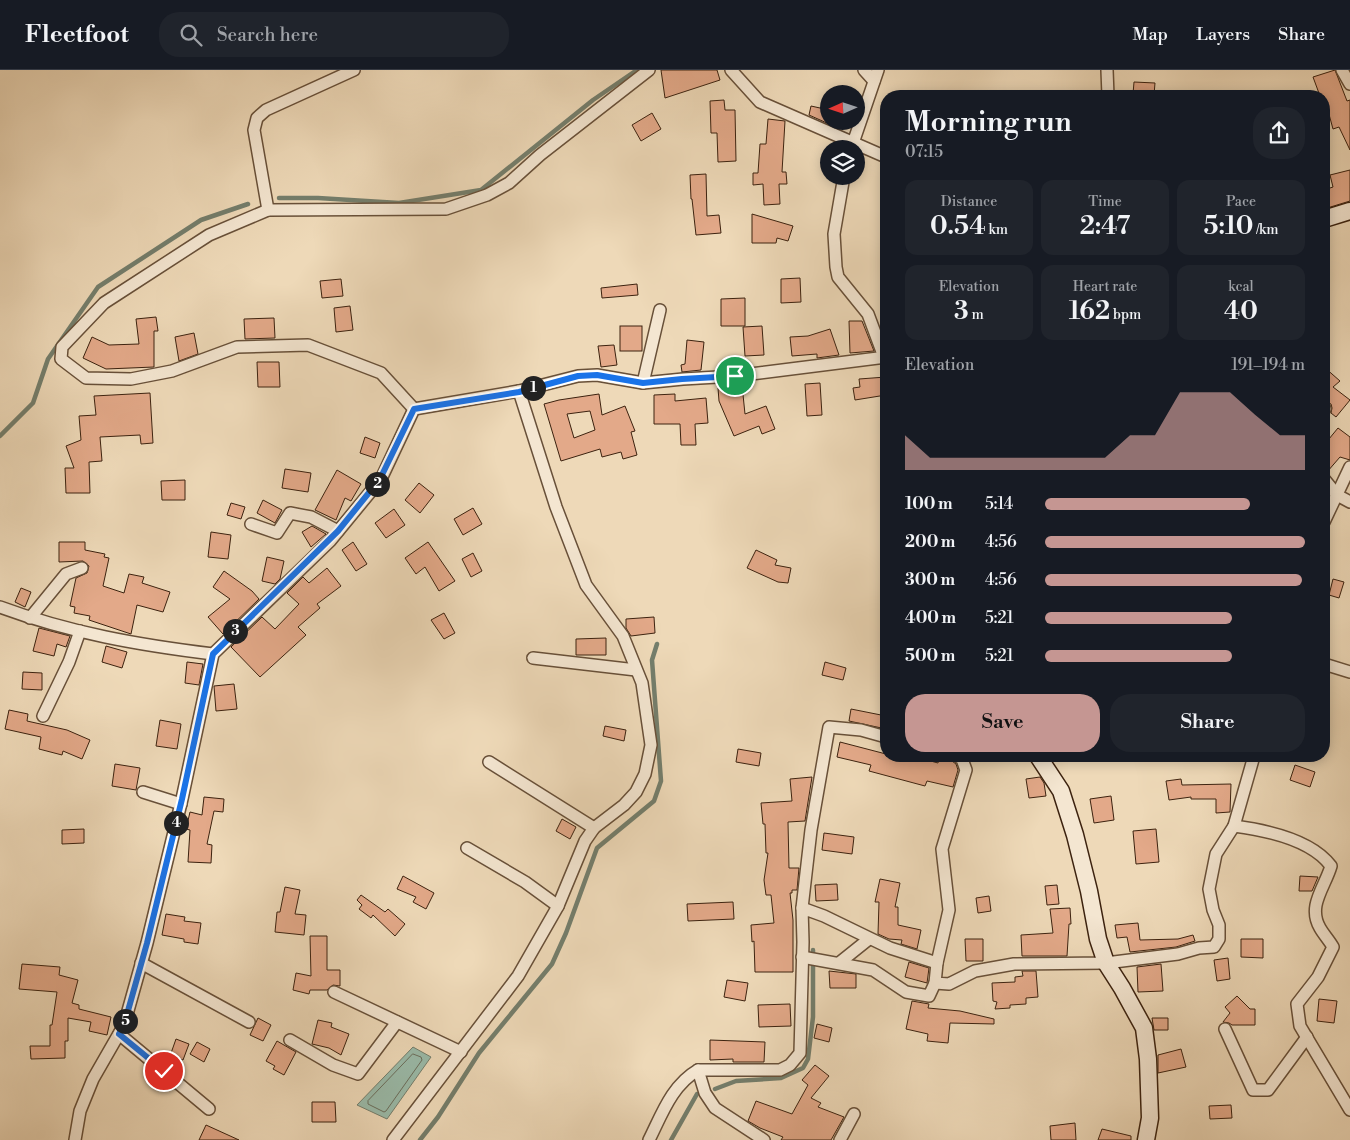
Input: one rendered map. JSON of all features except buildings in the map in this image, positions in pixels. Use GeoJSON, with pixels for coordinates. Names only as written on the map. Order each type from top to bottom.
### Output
{"type":"FeatureCollection","features":[{"type":"Feature","properties":{"kind":"main road"},"geometry":{"type":"LineString","coordinates":[[1330,217],[1350,211]]}},
{"type":"Feature","properties":{"kind":"main road"},"geometry":{"type":"LineString","coordinates":[[1042,762],[1061,791],[1075,835],[1089,891],[1098,939],[1106,962],[1144,1028],[1148,1059],[1150,1118],[1146,1140]]}},
{"type":"Feature","properties":{"kind":"street"},"geometry":{"type":"LineString","coordinates":[[268,210],[254,130],[257,118],[266,110],[354,70]]}},
{"type":"Feature","properties":{"kind":"street"},"geometry":{"type":"LineString","coordinates":[[414,409],[381,374],[308,344],[237,347],[172,371],[131,379],[86,378],[61,359],[62,347],[104,303],[209,235],[268,210],[446,210],[487,195],[509,183],[540,155],[649,70]]}},
{"type":"Feature","properties":{"kind":"street"},"geometry":{"type":"LineString","coordinates":[[731,70],[760,102],[839,140]]}},
{"type":"Feature","properties":{"kind":"street"},"geometry":{"type":"LineString","coordinates":[[854,140],[876,75],[864,70]]}},
{"type":"Feature","properties":{"kind":"street"},"geometry":{"type":"LineString","coordinates":[[1107,70],[1108,90]]}},
{"type":"Feature","properties":{"kind":"street"},"geometry":{"type":"LineString","coordinates":[[1342,70],[1350,84]]}},
{"type":"Feature","properties":{"kind":"street"},"geometry":{"type":"LineString","coordinates":[[865,150],[880,155]]}},
{"type":"Feature","properties":{"kind":"street"},"geometry":{"type":"LineString","coordinates":[[842,185],[834,234],[838,277],[868,314],[880,344]]}},
{"type":"Feature","properties":{"kind":"street"},"geometry":{"type":"LineString","coordinates":[[643,383],[660,310]]}},
{"type":"Feature","properties":{"kind":"street"},"geometry":{"type":"LineString","coordinates":[[414,409],[519,392],[578,376],[597,375],[643,383],[735,376],[880,358]]}},
{"type":"Feature","properties":{"kind":"street"},"geometry":{"type":"LineString","coordinates":[[393,1140],[518,976],[558,906],[585,841],[594,828],[624,805],[636,792],[645,774],[651,745],[642,683],[623,636],[586,585],[556,508],[519,392]]}},
{"type":"Feature","properties":{"kind":"street"},"geometry":{"type":"LineString","coordinates":[[75,1140],[80,1111],[90,1087],[124,1025],[181,804],[213,654],[338,531],[380,479],[414,409]]}},
{"type":"Feature","properties":{"kind":"street"},"geometry":{"type":"LineString","coordinates":[[1330,510],[1350,467]]}},
{"type":"Feature","properties":{"kind":"street"},"geometry":{"type":"LineString","coordinates":[[1330,486],[1337,495],[1350,502]]}},
{"type":"Feature","properties":{"kind":"street"},"geometry":{"type":"LineString","coordinates":[[252,524],[277,533],[290,513],[311,517],[338,531]]}},
{"type":"Feature","properties":{"kind":"street"},"geometry":{"type":"LineString","coordinates":[[30,618],[66,574],[82,568]]}},
{"type":"Feature","properties":{"kind":"street"},"geometry":{"type":"LineString","coordinates":[[0,607],[30,618],[135,644],[213,654]]}},
{"type":"Feature","properties":{"kind":"street"},"geometry":{"type":"LineString","coordinates":[[44,716],[69,662],[80,631]]}},
{"type":"Feature","properties":{"kind":"street"},"geometry":{"type":"LineString","coordinates":[[533,658],[636,670]]}},
{"type":"Feature","properties":{"kind":"street"},"geometry":{"type":"LineString","coordinates":[[1330,666],[1350,672]]}},
{"type":"Feature","properties":{"kind":"street"},"geometry":{"type":"LineString","coordinates":[[649,1140],[677,1086],[687,1076],[698,1070],[780,1070],[790,1066],[800,1053],[802,908],[811,830],[829,727],[861,730],[880,735]]}},
{"type":"Feature","properties":{"kind":"street"},"geometry":{"type":"LineString","coordinates":[[489,762],[594,828]]}},
{"type":"Feature","properties":{"kind":"street"},"geometry":{"type":"LineString","coordinates":[[802,957],[873,970],[906,992],[929,996],[935,983],[937,963],[949,910],[942,849],[966,770],[963,762]]}},
{"type":"Feature","properties":{"kind":"street"},"geometry":{"type":"LineString","coordinates":[[935,983],[949,984],[975,971],[1014,964],[1106,962],[1178,954],[1199,948],[1214,947],[1219,939],[1219,925],[1213,910],[1209,888],[1216,854],[1234,826],[1252,762]]}},
{"type":"Feature","properties":{"kind":"street"},"geometry":{"type":"LineString","coordinates":[[143,792],[181,804]]}},
{"type":"Feature","properties":{"kind":"street"},"geometry":{"type":"LineString","coordinates":[[1234,826],[1290,838],[1324,857],[1331,866],[1328,878],[1316,900],[1315,917],[1320,929],[1329,938],[1333,948],[1318,977],[1297,1004],[1300,1026],[1350,1110]]}},
{"type":"Feature","properties":{"kind":"street"},"geometry":{"type":"LineString","coordinates":[[467,848],[525,882],[558,906]]}},
{"type":"Feature","properties":{"kind":"street"},"geometry":{"type":"LineString","coordinates":[[802,908],[824,916],[890,948],[937,963]]}},
{"type":"Feature","properties":{"kind":"street"},"geometry":{"type":"LineString","coordinates":[[839,963],[869,939]]}},
{"type":"Feature","properties":{"kind":"street"},"geometry":{"type":"LineString","coordinates":[[141,963],[248,1022]]}},
{"type":"Feature","properties":{"kind":"street"},"geometry":{"type":"LineString","coordinates":[[334,992],[461,1052]]}},
{"type":"Feature","properties":{"kind":"street"},"geometry":{"type":"LineString","coordinates":[[290,1040],[333,1065],[358,1074],[397,1022]]}},
{"type":"Feature","properties":{"kind":"street"},"geometry":{"type":"LineString","coordinates":[[1225,1029],[1253,1090],[1268,1090],[1307,1037]]}},
{"type":"Feature","properties":{"kind":"street"},"geometry":{"type":"LineString","coordinates":[[119,1034],[209,1109]]}},
{"type":"Feature","properties":{"kind":"street"},"geometry":{"type":"LineString","coordinates":[[698,1070],[705,1093],[715,1108],[764,1140]]}},
{"type":"Feature","properties":{"kind":"street"},"geometry":{"type":"LineString","coordinates":[[840,1140],[854,1114]]}},
{"type":"Feature","properties":{"kind":"water"},"geometry":{"type":"Polygon","coordinates":[[[413,1047],[431,1057],[387,1119],[357,1105],[413,1047]]]}},
{"type":"Feature","properties":{"kind":"waterway"},"geometry":{"type":"LineString","coordinates":[[279,198],[318,198],[399,203],[481,190],[593,100],[637,70]]}},
{"type":"Feature","properties":{"kind":"waterway"},"geometry":{"type":"LineString","coordinates":[[0,436],[33,403],[48,359],[98,287],[201,220],[248,204]]}},
{"type":"Feature","properties":{"kind":"waterway"},"geometry":{"type":"LineString","coordinates":[[420,1140],[438,1117],[479,1053],[552,964],[566,933],[597,848],[654,801],[661,781],[652,660],[657,644]]}},
{"type":"Feature","properties":{"kind":"waterway"},"geometry":{"type":"LineString","coordinates":[[715,1089],[736,1081],[781,1078],[803,1068],[808,1059],[813,1017],[813,950]]}},
{"type":"Feature","properties":{"kind":"waterway"},"geometry":{"type":"LineString","coordinates":[[671,1140],[697,1094]]}},
{"type":"Feature","properties":{"kind":"route"},"geometry":{"type":"LineString","coordinates":[[164,1071],[119,1034],[124,1025],[147,943],[182,799],[213,654],[229,636],[338,531],[380,479],[414,409],[519,392],[578,376],[597,375],[628,382],[643,383],[735,376]]}}]}
